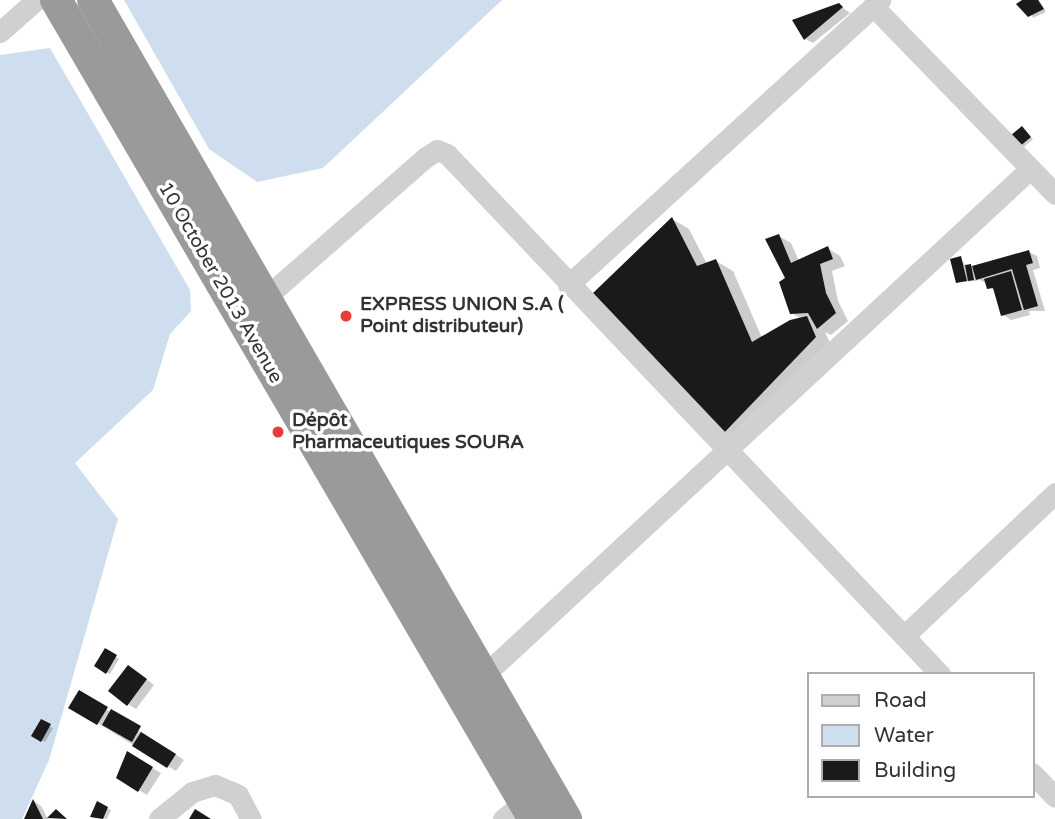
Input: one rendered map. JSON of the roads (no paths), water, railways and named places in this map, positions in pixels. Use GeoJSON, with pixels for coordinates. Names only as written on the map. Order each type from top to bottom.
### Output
{"type":"FeatureCollection","features":[{"type":"Feature","properties":{"kind":"highway","name":"10 October 2013 Avenue"},"geometry":{"type":"LineString","coordinates":[[56,0],[521,813]]}},
{"type":"Feature","properties":{"kind":"highway","name":"10 October 2013 Avenue"},"geometry":{"type":"LineString","coordinates":[[93,0],[566,819]]}},
{"type":"Feature","properties":{"kind":"street"},"geometry":{"type":"LineString","coordinates":[[0,33],[36,0]]}},
{"type":"Feature","properties":{"kind":"street"},"geometry":{"type":"LineString","coordinates":[[568,285],[772,103],[876,3],[1055,194]]}},
{"type":"Feature","properties":{"kind":"street"},"geometry":{"type":"LineString","coordinates":[[266,297],[437,150],[447,154],[723,449],[938,672]]}},
{"type":"Feature","properties":{"kind":"street"},"geometry":{"type":"LineString","coordinates":[[482,677],[723,449],[1030,169]]}},
{"type":"Feature","properties":{"kind":"street"},"geometry":{"type":"LineString","coordinates":[[904,636],[1052,503]]}},
{"type":"Feature","properties":{"kind":"street"},"geometry":{"type":"LineString","coordinates":[[1034,775],[1055,797]]}},
{"type":"Feature","properties":{"kind":"street"},"geometry":{"type":"LineString","coordinates":[[159,819],[192,792],[215,785],[238,795],[251,819]]}},
{"type":"Feature","properties":{"kind":"water"},"geometry":{"type":"Polygon","coordinates":[[[124,0],[502,0],[323,168],[257,182],[209,149],[124,0]]]}},
{"type":"Feature","properties":{"kind":"water"},"geometry":{"type":"Polygon","coordinates":[[[50,48],[190,290],[191,311],[170,334],[153,390],[75,463],[118,519],[49,760],[22,819],[0,819],[0,55],[50,48]]]}},
{"type":"Feature","properties":{"kind":"place","name":"EXPRESS UNION S.A ( Point distributeur)"},"geometry":{"type":"Point","coordinates":[346,316]}},
{"type":"Feature","properties":{"kind":"place","name":"Dépôt Pharmaceutiques SOURA"},"geometry":{"type":"Point","coordinates":[278,432]}}]}
